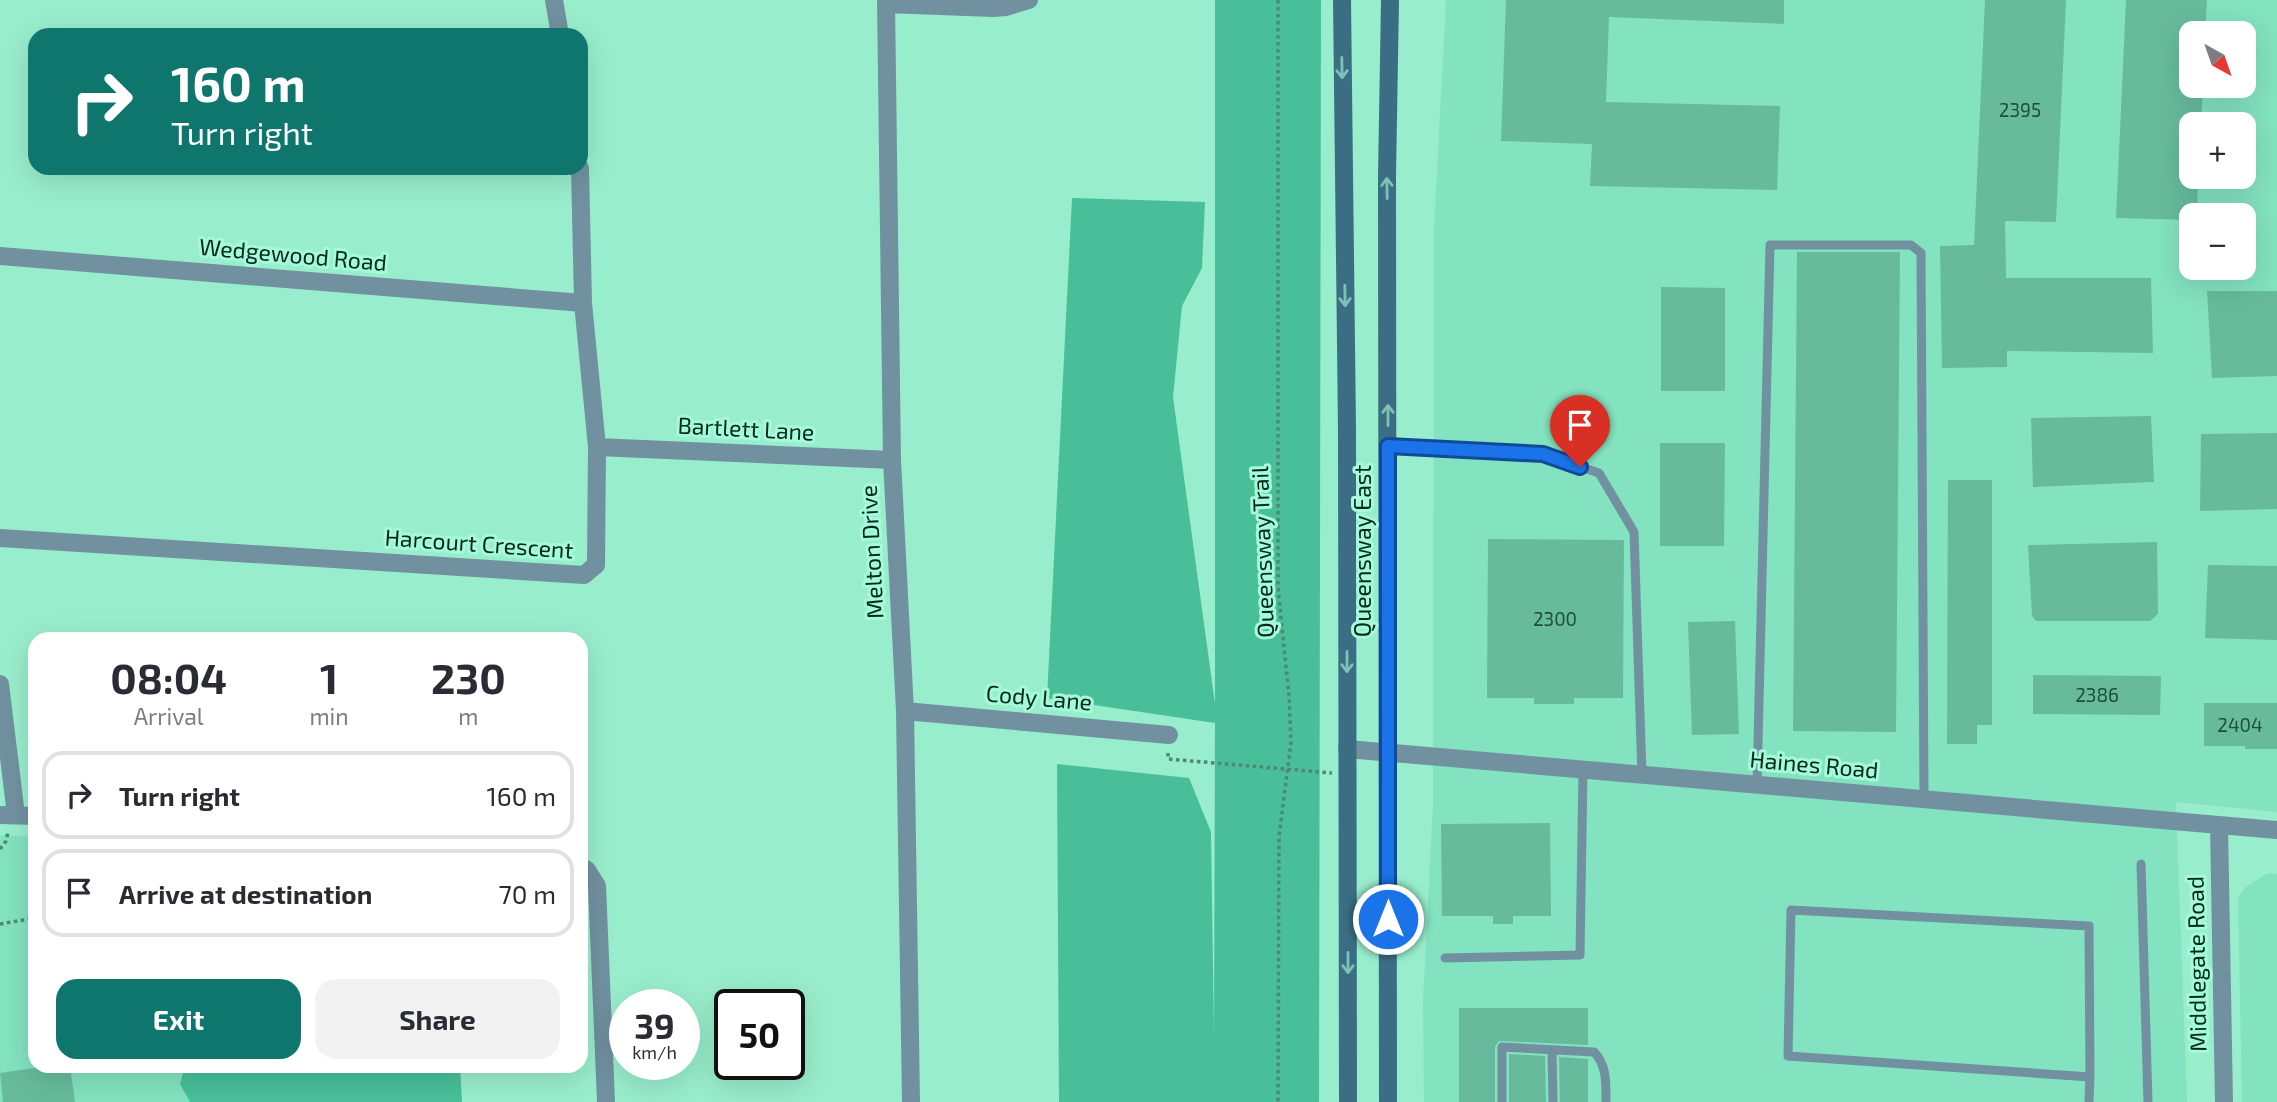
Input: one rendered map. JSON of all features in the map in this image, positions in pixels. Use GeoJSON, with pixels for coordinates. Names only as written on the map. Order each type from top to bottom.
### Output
{"type":"FeatureCollection","features":[{"type":"Feature","properties":{"kind":"main road","name":"Queensway East"},"geometry":{"type":"LineString","coordinates":[[1342,0],[1347,429],[1348,1102]]}},
{"type":"Feature","properties":{"kind":"main road","name":"Queensway East"},"geometry":{"type":"LineString","coordinates":[[1388,1102],[1387,176],[1390,0]]}},
{"type":"Feature","properties":{"kind":"street"},"geometry":{"type":"LineString","coordinates":[[549,0],[558,28]]}},
{"type":"Feature","properties":{"kind":"street"},"geometry":{"type":"LineString","coordinates":[[886,2],[993,8],[1029,0]]}},
{"type":"Feature","properties":{"kind":"street","name":"Melton Drive"},"geometry":{"type":"LineString","coordinates":[[886,2],[891,460],[905,711],[911,1102]]}},
{"type":"Feature","properties":{"kind":"street","name":"Harcourt Crescent"},"geometry":{"type":"LineString","coordinates":[[0,538],[584,575],[596,565],[597,447],[583,303],[580,175]]}},
{"type":"Feature","properties":{"kind":"street","name":"Wedgewood Road"},"geometry":{"type":"LineString","coordinates":[[0,256],[583,303]]}},
{"type":"Feature","properties":{"kind":"street","name":"Bartlett Lane"},"geometry":{"type":"LineString","coordinates":[[597,447],[891,460]]}},
{"type":"Feature","properties":{"kind":"street"},"geometry":{"type":"LineString","coordinates":[[0,684],[8,815],[28,816]]}},
{"type":"Feature","properties":{"kind":"street","name":"Cody Lane"},"geometry":{"type":"LineString","coordinates":[[905,711],[1169,735]]}},
{"type":"Feature","properties":{"kind":"street","name":"Haines Road"},"geometry":{"type":"LineString","coordinates":[[1347,749],[2277,831]]}},
{"type":"Feature","properties":{"kind":"street","name":"Middlegate Road"},"geometry":{"type":"LineString","coordinates":[[2218,825],[2224,1102]]}},
{"type":"Feature","properties":{"kind":"street"},"geometry":{"type":"LineString","coordinates":[[588,874],[597,886],[606,1102]]}},
{"type":"Feature","properties":{"kind":"lane"},"geometry":{"type":"LineString","coordinates":[[1757,785],[1770,245],[1910,245],[1921,253],[1924,800]]}},
{"type":"Feature","properties":{"kind":"lane"},"geometry":{"type":"LineString","coordinates":[[1388,446],[1543,454],[1599,473],[1634,532],[1642,775]]}},
{"type":"Feature","properties":{"kind":"lane"},"geometry":{"type":"LineString","coordinates":[[1445,958],[1580,955],[1583,770]]}},
{"type":"Feature","properties":{"kind":"lane"},"geometry":{"type":"LineString","coordinates":[[2141,864],[2148,1102]]}},
{"type":"Feature","properties":{"kind":"lane"},"geometry":{"type":"LineString","coordinates":[[2089,1102],[2090,1077],[2089,926],[1791,910],[1788,1056],[2090,1077]]}},
{"type":"Feature","properties":{"kind":"lane"},"geometry":{"type":"LineString","coordinates":[[1502,1102],[1502,1047],[1594,1052],[1601,1059],[1606,1077],[1606,1102]]}},
{"type":"Feature","properties":{"kind":"lane"},"geometry":{"type":"LineString","coordinates":[[1552,1049],[1553,1102]]}},
{"type":"Feature","properties":{"kind":"path","name":"Queensway Trail"},"geometry":{"type":"LineString","coordinates":[[1278,0],[1278,588],[1292,742],[1280,814],[1279,837],[1278,1102]]}},
{"type":"Feature","properties":{"kind":"path"},"geometry":{"type":"LineString","coordinates":[[1169,735],[1168,759],[1334,774]]}},
{"type":"Feature","properties":{"kind":"path"},"geometry":{"type":"LineString","coordinates":[[0,924],[28,919]]}},
{"type":"Feature","properties":{"kind":"shaded area"},"geometry":{"type":"Polygon","coordinates":[[[1215,0],[1321,0],[1319,1102],[1059,1102],[1057,764],[1189,778],[1211,832],[1214,1036],[1215,723],[1047,698],[1072,198],[1205,202],[1202,268],[1182,306],[1173,397],[1215,704],[1215,0]]]}},
{"type":"Feature","properties":{"kind":"shaded area"},"geometry":{"type":"Polygon","coordinates":[[[1446,0],[2277,0],[2277,812],[2176,802],[2187,1102],[1424,1102],[1423,1001],[1433,805],[1434,228],[1446,0]]]}},
{"type":"Feature","properties":{"kind":"shaded area"},"geometry":{"type":"Polygon","coordinates":[[[0,835],[28,837],[28,1073],[189,1073],[190,1102],[0,1102],[0,835]]]}},
{"type":"Feature","properties":{"kind":"shaded area"},"geometry":{"type":"Polygon","coordinates":[[[2268,873],[2277,874],[2277,1102],[2242,1102],[2238,898],[2246,887],[2268,873]]]}},
{"type":"Feature","properties":{"kind":"shaded area"},"geometry":{"type":"Polygon","coordinates":[[[183,1073],[460,1073],[462,1102],[190,1102],[180,1084],[183,1073]]]}},
{"type":"Feature","properties":{"kind":"building"},"geometry":{"type":"Polygon","coordinates":[[[1506,0],[1784,0],[1784,24],[1609,17],[1606,102],[1780,106],[1777,190],[1590,186],[1592,144],[1501,141],[1506,0]]]}},
{"type":"Feature","properties":{"kind":"building"},"geometry":{"type":"Polygon","coordinates":[[[1985,0],[2066,0],[2056,222],[2005,221],[2006,278],[2151,278],[2153,353],[2007,351],[2007,367],[1942,368],[1940,246],[1974,245],[1985,0]]]}},
{"type":"Feature","properties":{"kind":"building"},"geometry":{"type":"Polygon","coordinates":[[[2126,0],[2207,0],[2206,21],[2179,21],[2179,98],[2202,98],[2202,112],[2179,112],[2179,189],[2198,189],[2197,203],[2179,203],[2179,220],[2116,218],[2126,0]]]}},
{"type":"Feature","properties":{"kind":"building"},"geometry":{"type":"Polygon","coordinates":[[[1797,252],[1900,252],[1896,732],[1793,731],[1797,252]]]}},
{"type":"Feature","properties":{"kind":"building"},"geometry":{"type":"Polygon","coordinates":[[[1661,287],[1725,288],[1725,391],[1661,391],[1661,287]]]}},
{"type":"Feature","properties":{"kind":"building"},"geometry":{"type":"Polygon","coordinates":[[[2207,291],[2277,291],[2277,376],[2212,378],[2207,291]]]}},
{"type":"Feature","properties":{"kind":"building"},"geometry":{"type":"Polygon","coordinates":[[[2151,416],[2154,482],[2033,487],[2031,418],[2151,416]]]}},
{"type":"Feature","properties":{"kind":"building"},"geometry":{"type":"Polygon","coordinates":[[[2277,433],[2277,509],[2200,511],[2201,434],[2277,433]]]}},
{"type":"Feature","properties":{"kind":"building"},"geometry":{"type":"Polygon","coordinates":[[[1660,443],[1725,443],[1724,546],[1660,546],[1660,443]]]}},
{"type":"Feature","properties":{"kind":"building"},"geometry":{"type":"Polygon","coordinates":[[[1948,480],[1992,480],[1992,725],[1977,725],[1977,744],[1947,744],[1948,480]]]}},
{"type":"Feature","properties":{"kind":"building"},"geometry":{"type":"Polygon","coordinates":[[[1488,539],[1624,540],[1623,698],[1574,698],[1574,704],[1534,704],[1534,698],[1487,698],[1488,539]]]}},
{"type":"Feature","properties":{"kind":"building"},"geometry":{"type":"Polygon","coordinates":[[[2157,542],[2158,614],[2150,621],[2036,621],[2032,616],[2028,545],[2157,542]]]}},
{"type":"Feature","properties":{"kind":"building"},"geometry":{"type":"Polygon","coordinates":[[[2208,565],[2277,566],[2277,640],[2205,638],[2208,565]]]}},
{"type":"Feature","properties":{"kind":"building"},"geometry":{"type":"Polygon","coordinates":[[[1735,621],[1739,734],[1692,735],[1688,622],[1735,621]]]}},
{"type":"Feature","properties":{"kind":"building"},"geometry":{"type":"Polygon","coordinates":[[[2033,675],[2161,676],[2160,715],[2033,714],[2033,675]]]}},
{"type":"Feature","properties":{"kind":"building"},"geometry":{"type":"Polygon","coordinates":[[[2204,703],[2277,703],[2277,749],[2204,746],[2204,703]]]}},
{"type":"Feature","properties":{"kind":"building"},"geometry":{"type":"Polygon","coordinates":[[[1550,823],[1551,916],[1513,916],[1513,924],[1493,924],[1493,916],[1442,916],[1441,824],[1550,823]]]}},
{"type":"Feature","properties":{"kind":"building"},"geometry":{"type":"Polygon","coordinates":[[[1459,1008],[1588,1008],[1588,1045],[1499,1041],[1495,1047],[1495,1102],[1459,1102],[1459,1008]]]}},
{"type":"Feature","properties":{"kind":"building"},"geometry":{"type":"Polygon","coordinates":[[[1509,1054],[1545,1056],[1546,1102],[1509,1102],[1509,1054]]]}},
{"type":"Feature","properties":{"kind":"building"},"geometry":{"type":"Polygon","coordinates":[[[1559,1057],[1588,1059],[1588,1102],[1560,1102],[1559,1057]]]}},
{"type":"Feature","properties":{"kind":"building"},"geometry":{"type":"Polygon","coordinates":[[[28,1069],[28,1073],[71,1073],[75,1102],[3,1102],[0,1073],[28,1069]]]}},
{"type":"Feature","properties":{"kind":"route"},"geometry":{"type":"LineString","coordinates":[[1388,919],[1388,446],[1543,454],[1580,467]]}}]}
